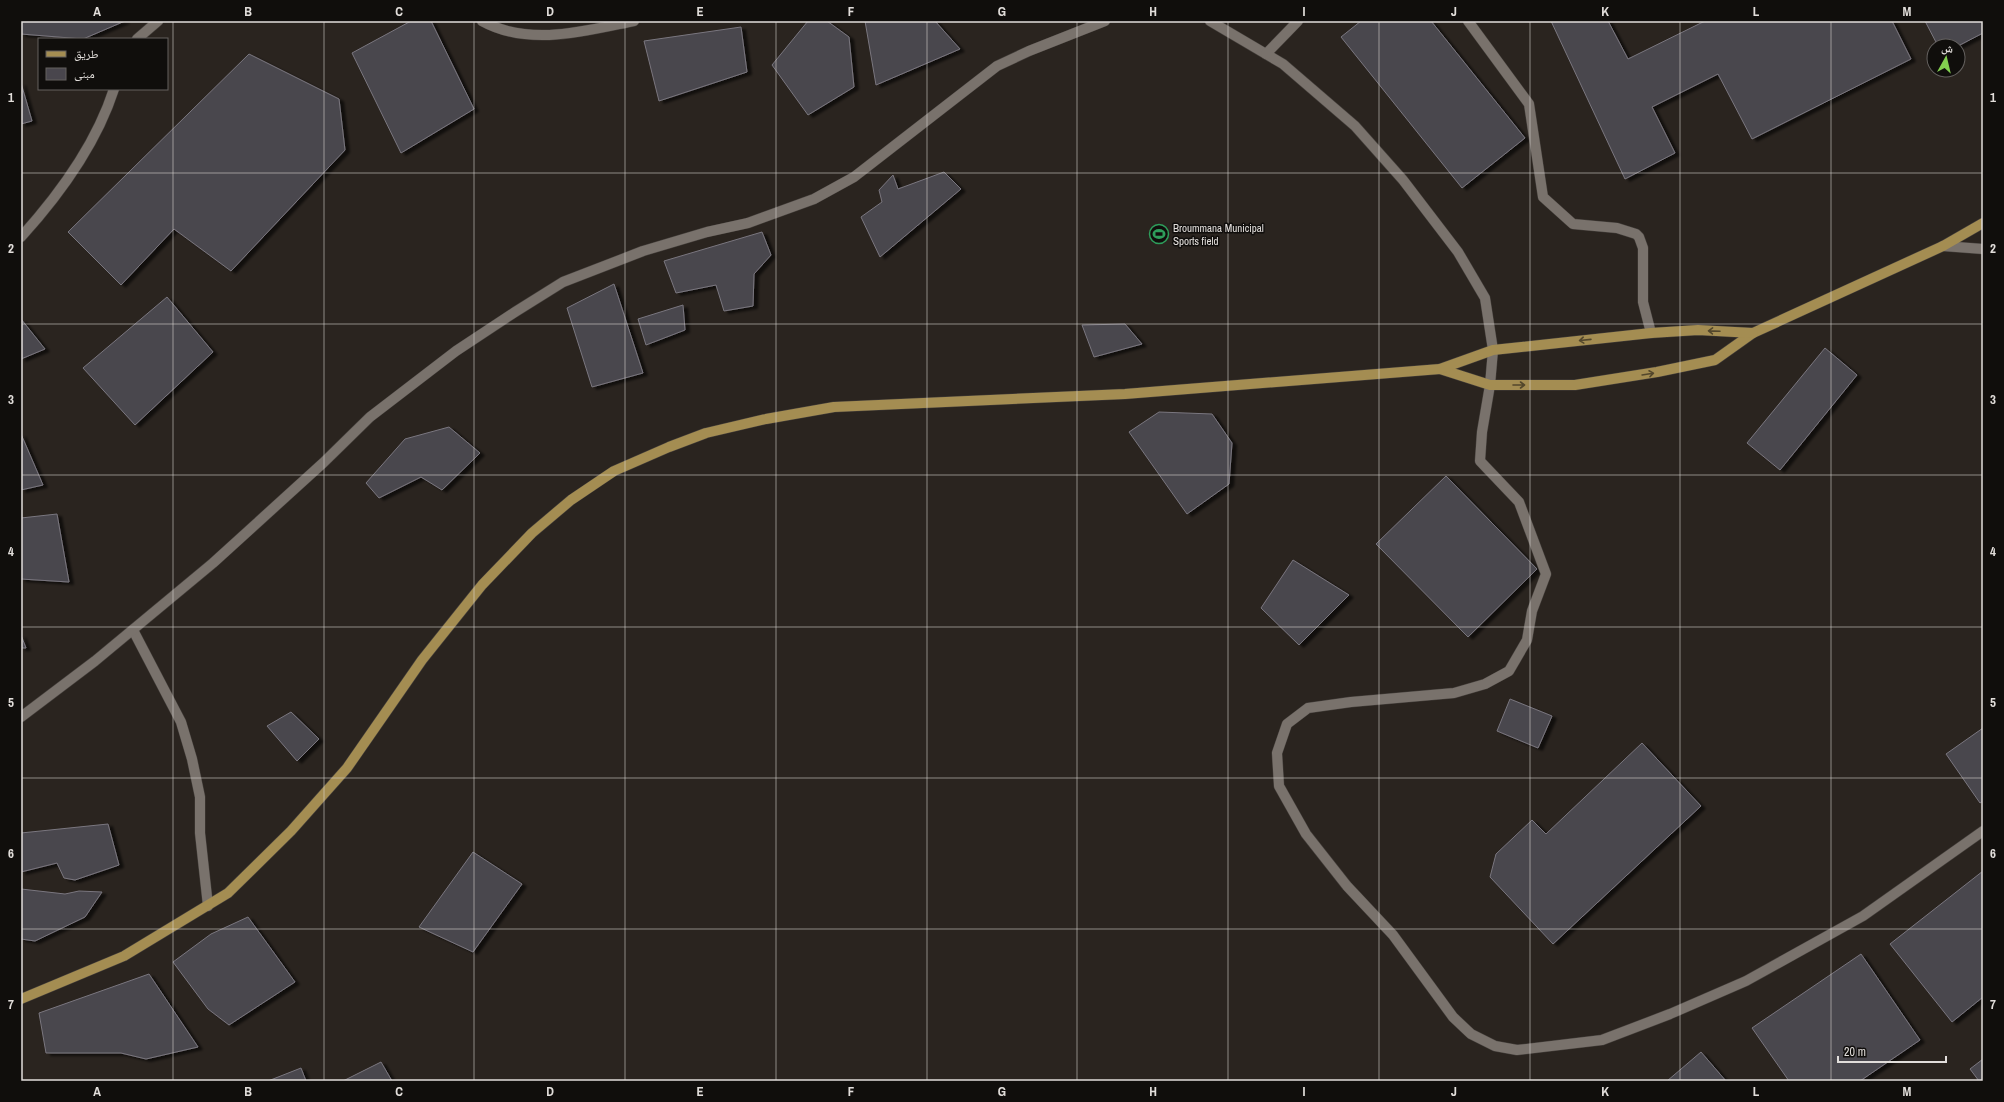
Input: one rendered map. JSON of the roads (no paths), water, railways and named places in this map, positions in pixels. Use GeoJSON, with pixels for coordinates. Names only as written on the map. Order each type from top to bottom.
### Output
{"type":"FeatureCollection","features":[{"type":"Feature","properties":{"kind":"main road"},"geometry":{"type":"LineString","coordinates":[[1440,369],[1490,385],[1575,385],[1656,372],[1715,360],[1753,333],[1943,246],[1983,223]]}},
{"type":"Feature","properties":{"kind":"main road"},"geometry":{"type":"LineString","coordinates":[[21,999],[124,956],[228,893],[286,837],[347,768],[422,660],[482,585],[532,533],[571,500],[614,471],[669,447],[706,433],[766,419],[834,407],[1125,394],[1440,369],[1493,350],[1651,333],[1698,330],[1753,333]]}},
{"type":"Feature","properties":{"kind":"street"},"geometry":{"type":"LineString","coordinates":[[139,38],[158,21]]}},
{"type":"Feature","properties":{"kind":"street"},"geometry":{"type":"LineString","coordinates":[[482,21],[497,29],[523,35],[567,34],[634,21]]}},
{"type":"Feature","properties":{"kind":"street"},"geometry":{"type":"LineString","coordinates":[[21,717],[95,661],[213,563],[323,463],[370,417],[456,351],[515,312],[563,282],[643,251],[707,232],[748,223],[814,200],[854,177],[997,66],[1029,51],[1106,21]]}},
{"type":"Feature","properties":{"kind":"street"},"geometry":{"type":"LineString","coordinates":[[1210,21],[1283,64],[1355,126],[1402,180],[1454,246],[1485,298],[1493,350],[1490,385],[1482,432],[1480,461],[1519,502],[1546,574],[1532,611],[1527,640],[1509,671],[1485,684],[1454,692],[1351,702],[1308,708],[1287,724],[1277,753],[1279,786],[1306,834],[1347,886],[1393,935],[1453,1017],[1471,1034],[1494,1046],[1517,1050],[1602,1040],[1670,1014],[1746,981],[1863,916],[1983,831]]}},
{"type":"Feature","properties":{"kind":"street"},"geometry":{"type":"LineString","coordinates":[[1266,54],[1298,21]]}},
{"type":"Feature","properties":{"kind":"street"},"geometry":{"type":"LineString","coordinates":[[1468,21],[1529,104],[1543,197],[1573,224],[1616,228],[1636,234],[1639,237],[1643,248],[1643,302],[1651,333]]}},
{"type":"Feature","properties":{"kind":"street"},"geometry":{"type":"LineString","coordinates":[[21,237],[44,212],[88,151],[114,90]]}},
{"type":"Feature","properties":{"kind":"street"},"geometry":{"type":"LineString","coordinates":[[1943,246],[1983,249]]}},
{"type":"Feature","properties":{"kind":"street"},"geometry":{"type":"LineString","coordinates":[[133,630],[181,722],[192,759],[200,797],[200,833],[208,906]]}},
{"type":"Feature","properties":{"kind":"place","name":"Broummana Municipal Sports field"},"geometry":{"type":"Point","coordinates":[1159,234]}}]}
